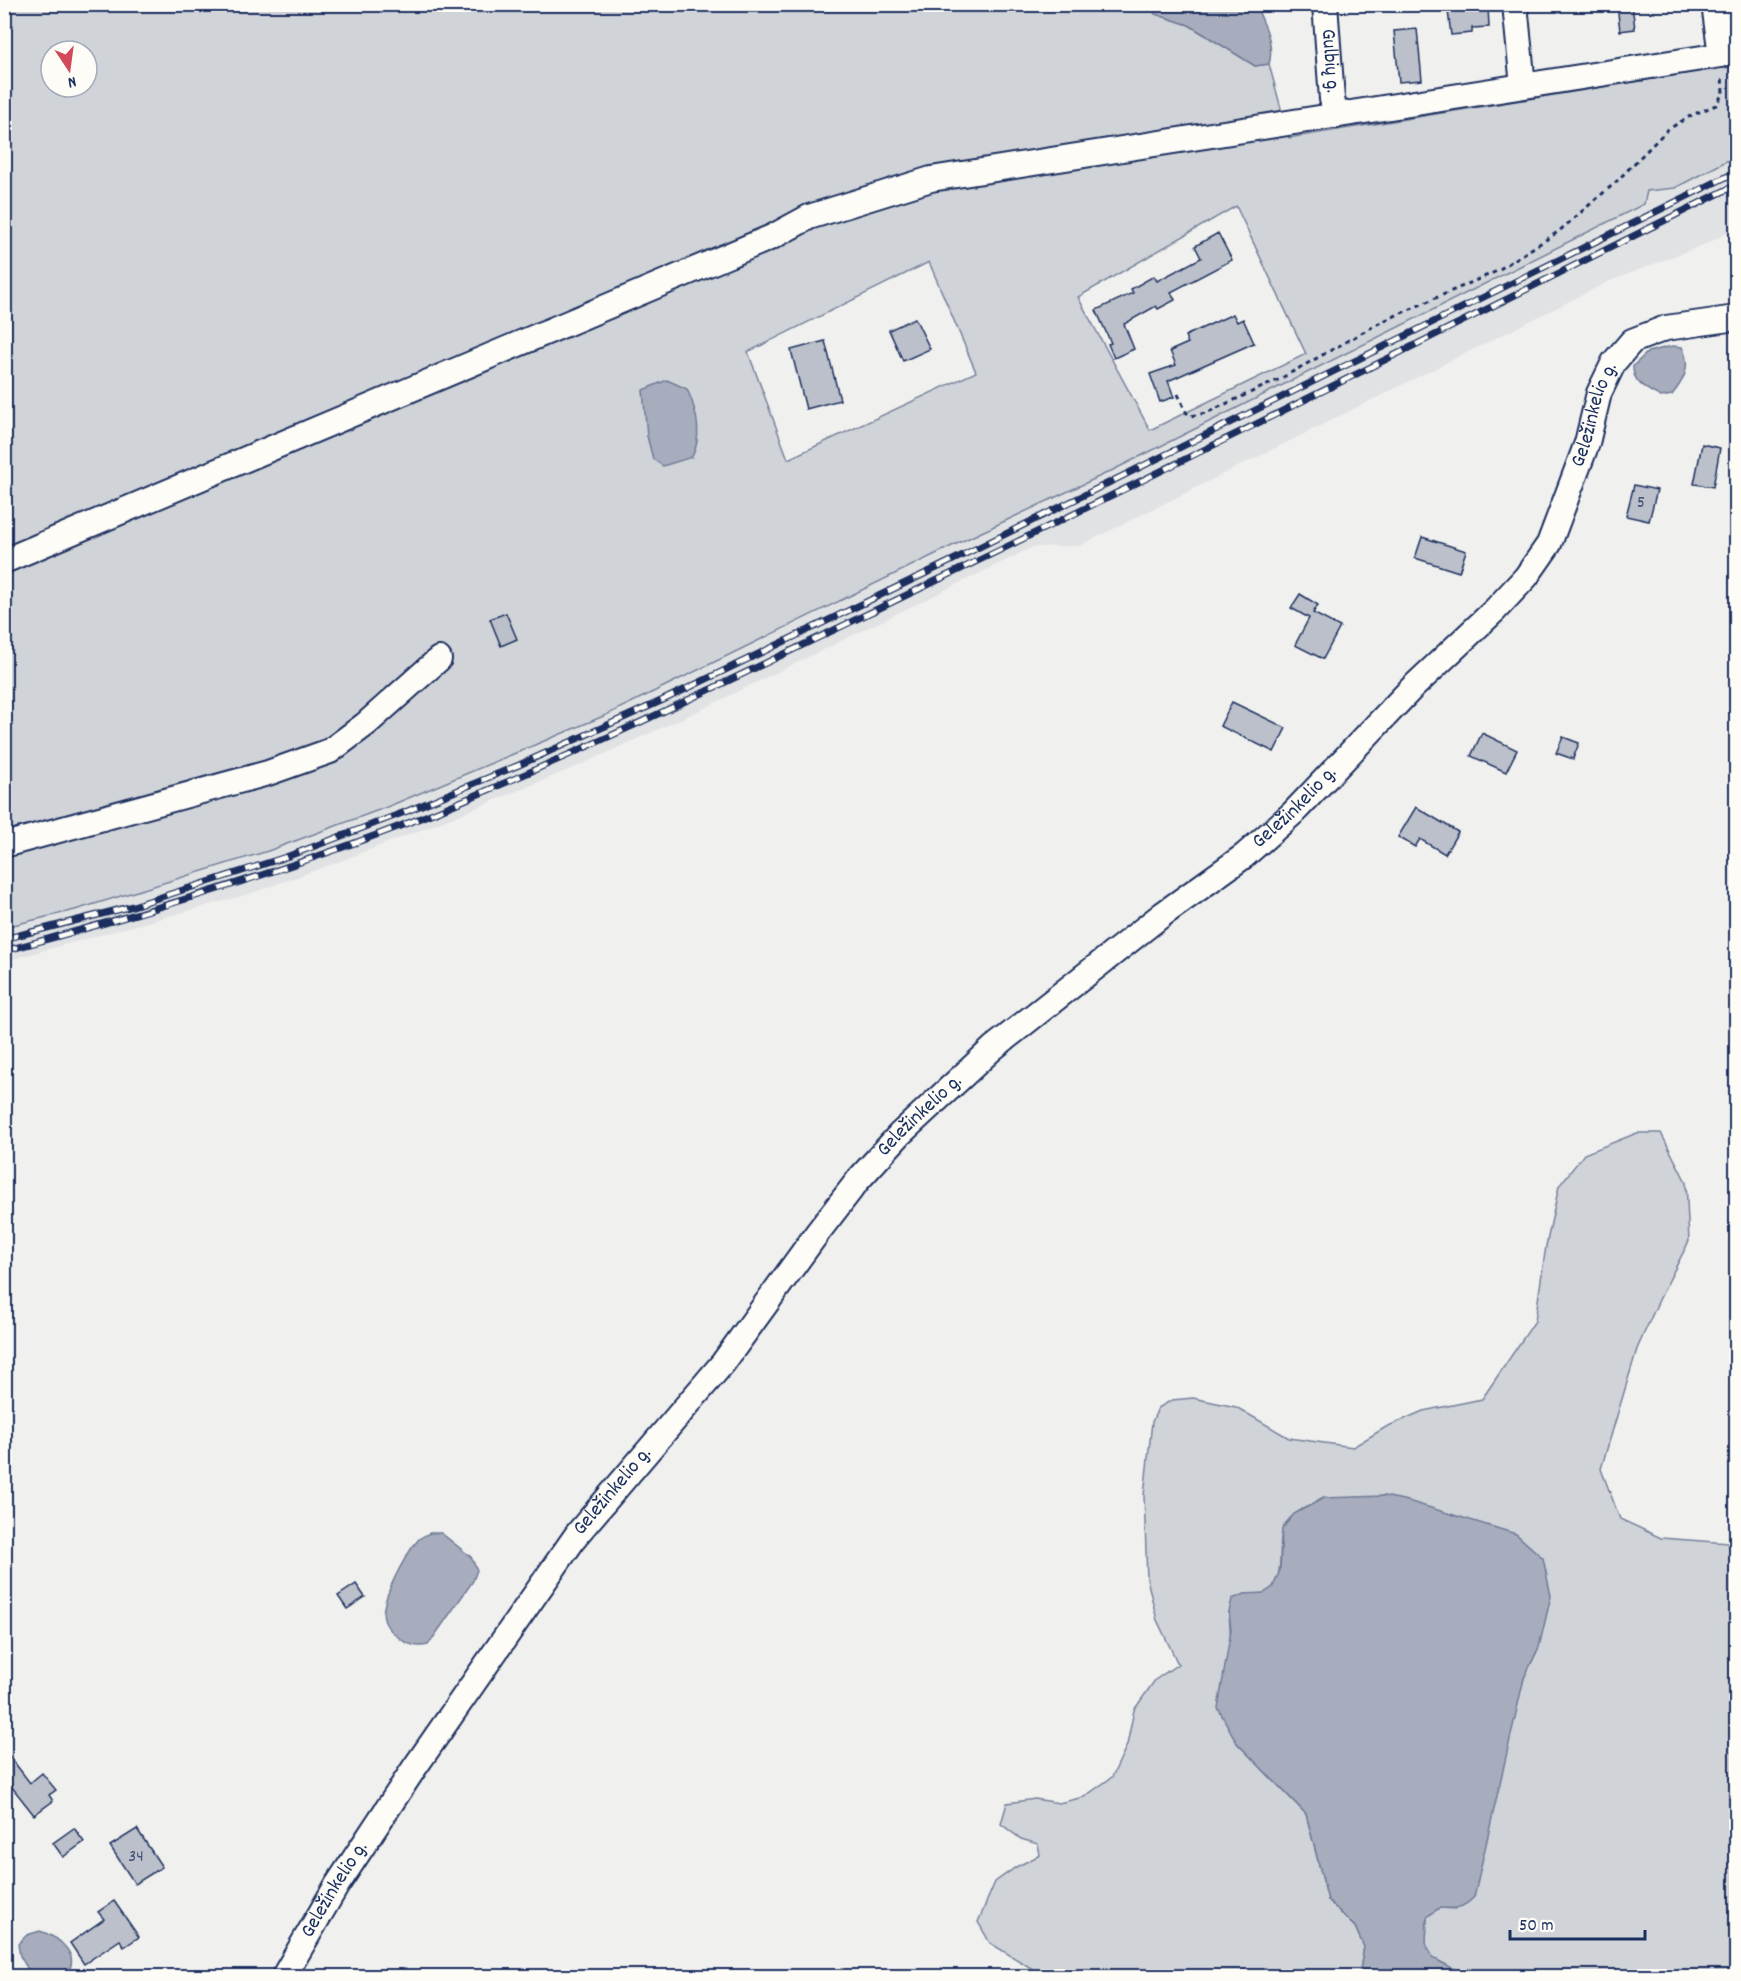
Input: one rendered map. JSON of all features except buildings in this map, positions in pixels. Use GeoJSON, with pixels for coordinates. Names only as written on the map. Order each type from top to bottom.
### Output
{"type":"FeatureCollection","features":[{"type":"Feature","properties":{"kind":"street","name":"Gulbių g."},"geometry":{"type":"LineString","coordinates":[[1325,4],[1332,99],[1336,116]]}},
{"type":"Feature","properties":{"kind":"street"},"geometry":{"type":"LineString","coordinates":[[1515,4],[1523,86]]}},
{"type":"Feature","properties":{"kind":"street"},"geometry":{"type":"LineString","coordinates":[[4,561],[772,237],[809,217],[932,179],[993,168],[1729,53],[1714,4]]}},
{"type":"Feature","properties":{"kind":"street","name":"Geležinkelio g."},"geometry":{"type":"LineString","coordinates":[[284,1977],[337,1885],[415,1767],[578,1533],[723,1362],[859,1179],[900,1134],[993,1048],[1162,914],[1244,856],[1293,813],[1411,689],[1496,610],[1526,577],[1549,544],[1587,443],[1599,393],[1614,362],[1632,341],[1666,328],[1737,318]]}},
{"type":"Feature","properties":{"kind":"street"},"geometry":{"type":"LineString","coordinates":[[4,845],[268,773],[330,751],[366,724],[439,659]]}},
{"type":"Feature","properties":{"kind":"path"},"geometry":{"type":"LineString","coordinates":[[1178,394],[1190,416],[1206,413],[1278,380],[1381,322],[1495,272],[1558,232],[1616,182],[1667,130],[1692,115],[1716,105],[1723,93],[1729,53]]}},
{"type":"Feature","properties":{"kind":"shaded area"},"geometry":{"type":"Polygon","coordinates":[[[4,5],[1150,5],[1155,14],[1189,25],[1255,66],[1269,64],[1289,138],[1701,71],[1736,62],[1736,156],[1675,188],[1647,191],[1644,204],[1107,473],[606,715],[387,807],[268,851],[75,910],[5,927],[4,5]],[[1236,206],[1078,297],[1150,430],[1306,354],[1236,206]],[[929,262],[748,352],[788,459],[976,372],[929,262]]]}},
{"type":"Feature","properties":{"kind":"shaded area"},"geometry":{"type":"Polygon","coordinates":[[[1736,156],[1736,228],[1708,243],[1610,281],[1079,546],[1033,547],[700,710],[578,766],[330,865],[249,894],[5,961],[4,927],[75,910],[268,851],[387,807],[606,715],[1107,473],[1644,204],[1647,191],[1675,188],[1736,156]]]}},
{"type":"Feature","properties":{"kind":"shaded area"},"geometry":{"type":"Polygon","coordinates":[[[1637,1133],[1661,1133],[1686,1182],[1689,1241],[1637,1349],[1601,1469],[1620,1519],[1661,1538],[1729,1543],[1736,1539],[1736,1976],[1467,1976],[1433,1958],[1426,1944],[1427,1917],[1439,1908],[1456,1909],[1524,1678],[1539,1647],[1324,1498],[1286,1522],[1281,1535],[1279,1573],[1271,1589],[1262,1594],[1245,1594],[1229,1612],[1237,1743],[1306,1814],[1328,1900],[1355,1927],[1364,1947],[1359,1976],[1044,1976],[990,1943],[978,1922],[995,1882],[1016,1867],[1040,1855],[1038,1844],[1021,1839],[1001,1824],[1007,1803],[1035,1799],[1059,1803],[1084,1797],[1112,1777],[1127,1745],[1134,1710],[1155,1680],[1178,1664],[1157,1620],[1147,1579],[1144,1495],[1152,1422],[1158,1408],[1172,1400],[1193,1398],[1236,1407],[1289,1438],[1353,1447],[1386,1427],[1423,1411],[1482,1399],[1535,1321],[1546,1246],[1559,1186],[1584,1154],[1637,1133]]]}},
{"type":"Feature","properties":{"kind":"water"},"geometry":{"type":"Polygon","coordinates":[[[1150,5],[1257,5],[1270,43],[1269,64],[1255,66],[1189,25],[1155,14],[1150,5]]]}},
{"type":"Feature","properties":{"kind":"water"},"geometry":{"type":"Polygon","coordinates":[[[1672,346],[1682,347],[1686,360],[1685,372],[1672,395],[1661,397],[1646,389],[1638,381],[1633,372],[1633,366],[1648,352],[1672,346]]]}},
{"type":"Feature","properties":{"kind":"water"},"geometry":{"type":"Polygon","coordinates":[[[667,380],[687,389],[694,406],[698,432],[692,457],[663,466],[653,459],[647,436],[643,390],[667,380]]]}},
{"type":"Feature","properties":{"kind":"water"},"geometry":{"type":"Polygon","coordinates":[[[1384,1496],[1408,1501],[1516,1534],[1543,1558],[1551,1596],[1539,1647],[1524,1678],[1474,1897],[1462,1906],[1439,1908],[1427,1917],[1426,1944],[1433,1958],[1467,1976],[1359,1976],[1364,1947],[1355,1927],[1328,1900],[1306,1814],[1237,1743],[1218,1708],[1231,1630],[1229,1612],[1232,1599],[1245,1594],[1264,1593],[1273,1587],[1280,1570],[1282,1529],[1294,1514],[1324,1498],[1384,1496]]]}},
{"type":"Feature","properties":{"kind":"water"},"geometry":{"type":"Polygon","coordinates":[[[430,1533],[441,1533],[471,1557],[477,1570],[473,1581],[428,1645],[416,1646],[405,1642],[392,1631],[385,1621],[384,1611],[389,1590],[407,1556],[418,1540],[430,1533]]]}},
{"type":"Feature","properties":{"kind":"water"},"geometry":{"type":"Polygon","coordinates":[[[40,1931],[55,1938],[67,1949],[71,1962],[64,1976],[32,1976],[20,1956],[18,1944],[27,1935],[40,1931]]]}},
{"type":"Feature","properties":{"kind":"railway"},"geometry":{"type":"LineString","coordinates":[[4,939],[133,906],[286,857],[405,812],[519,765],[661,701],[949,562],[1736,172]]}},
{"type":"Feature","properties":{"kind":"railway"},"geometry":{"type":"LineString","coordinates":[[4,951],[159,907],[363,840],[480,793],[613,735],[1042,530],[1736,185]]}}]}
